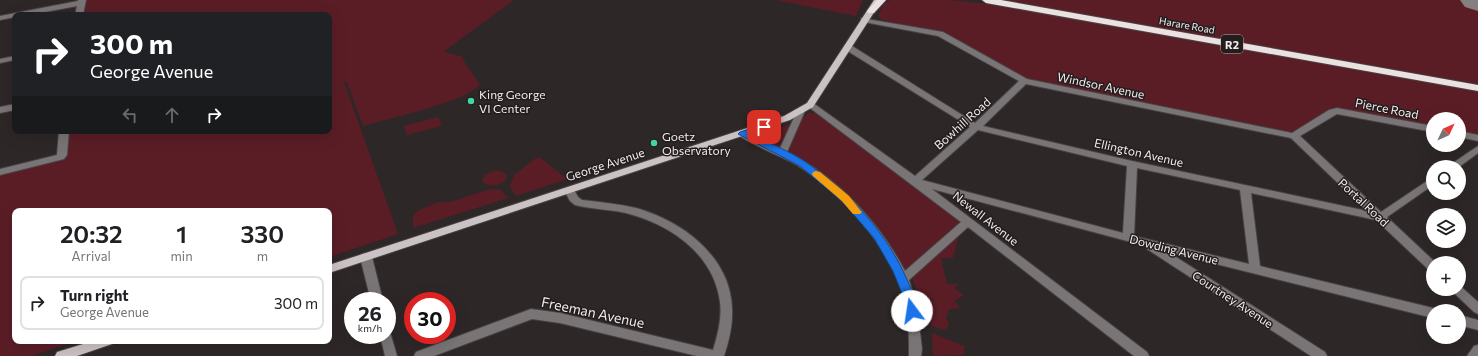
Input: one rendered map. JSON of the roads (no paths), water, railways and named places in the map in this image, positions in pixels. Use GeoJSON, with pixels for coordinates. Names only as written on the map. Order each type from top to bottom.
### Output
{"type":"FeatureCollection","features":[{"type":"Feature","properties":{"kind":"highway"},"geometry":{"type":"LineString","coordinates":[[867,14],[870,0]]}},
{"type":"Feature","properties":{"kind":"highway"},"geometry":{"type":"LineString","coordinates":[[867,14],[882,0]]}},
{"type":"Feature","properties":{"kind":"highway","name":"Harare Road"},"geometry":{"type":"LineString","coordinates":[[986,0],[1478,88]]}},
{"type":"Feature","properties":{"kind":"main road"},"geometry":{"type":"LineString","coordinates":[[805,108],[849,48],[874,0]]}},
{"type":"Feature","properties":{"kind":"main road"},"geometry":{"type":"LineString","coordinates":[[867,14],[878,0]]}},
{"type":"Feature","properties":{"kind":"main road","name":"George Avenue"},"geometry":{"type":"LineString","coordinates":[[332,268],[772,125],[805,108]]}},
{"type":"Feature","properties":{"kind":"main road"},"geometry":{"type":"LineString","coordinates":[[61,356],[99,344]]}},
{"type":"Feature","properties":{"kind":"street"},"geometry":{"type":"LineString","coordinates":[[31,12],[81,2],[79,12]]}},
{"type":"Feature","properties":{"kind":"street","name":"Windsor Avenue"},"geometry":{"type":"LineString","coordinates":[[867,14],[940,34],[1024,81],[1294,136]]}},
{"type":"Feature","properties":{"kind":"street"},"geometry":{"type":"LineString","coordinates":[[0,18],[12,16]]}},
{"type":"Feature","properties":{"kind":"street","name":"Ellington Avenue"},"geometry":{"type":"LineString","coordinates":[[849,48],[976,127],[1132,164],[1380,217]]}},
{"type":"Feature","properties":{"kind":"street"},"geometry":{"type":"LineString","coordinates":[[0,61],[12,59]]}},
{"type":"Feature","properties":{"kind":"street","name":"Bowhill Road"},"geometry":{"type":"LineString","coordinates":[[915,180],[976,127],[1024,81]]}},
{"type":"Feature","properties":{"kind":"street"},"geometry":{"type":"LineString","coordinates":[[0,110],[12,108]]}},
{"type":"Feature","properties":{"kind":"street"},"geometry":{"type":"LineString","coordinates":[[782,152],[805,108]]}},
{"type":"Feature","properties":{"kind":"street","name":"Newall Avenue"},"geometry":{"type":"LineString","coordinates":[[805,108],[915,180],[1143,356]]}},
{"type":"Feature","properties":{"kind":"street","name":"Pierce Road"},"geometry":{"type":"LineString","coordinates":[[1294,136],[1332,112],[1337,111],[1426,128]]}},
{"type":"Feature","properties":{"kind":"street"},"geometry":{"type":"LineString","coordinates":[[0,172],[57,158],[62,155],[64,134]]}},
{"type":"Feature","properties":{"kind":"street"},"geometry":{"type":"LineString","coordinates":[[743,134],[782,152],[803,164],[845,199],[878,236],[899,271],[910,298],[916,338],[915,356]]}},
{"type":"Feature","properties":{"kind":"street"},"geometry":{"type":"LineString","coordinates":[[1466,135],[1478,138]]}},
{"type":"Feature","properties":{"kind":"street","name":"Portal Road"},"geometry":{"type":"LineString","coordinates":[[1294,136],[1426,260]]}},
{"type":"Feature","properties":{"kind":"street"},"geometry":{"type":"LineString","coordinates":[[1462,160],[1478,149]]}},
{"type":"Feature","properties":{"kind":"street"},"geometry":{"type":"LineString","coordinates":[[1128,238],[1132,164]]}},
{"type":"Feature","properties":{"kind":"street","name":"Dowding Avenue"},"geometry":{"type":"LineString","coordinates":[[915,180],[1128,238],[1426,312]]}},
{"type":"Feature","properties":{"kind":"street"},"geometry":{"type":"LineString","coordinates":[[1380,217],[1426,185]]}},
{"type":"Feature","properties":{"kind":"street"},"geometry":{"type":"LineString","coordinates":[[1245,189],[1255,269]]}},
{"type":"Feature","properties":{"kind":"street"},"geometry":{"type":"LineString","coordinates":[[569,190],[574,199],[579,203],[641,213],[661,220],[688,238],[699,248],[711,262],[717,273],[727,302],[724,332],[718,356]]}},
{"type":"Feature","properties":{"kind":"street"},"geometry":{"type":"LineString","coordinates":[[902,280],[968,221]]}},
{"type":"Feature","properties":{"kind":"street","name":"Courtney Avenue"},"geometry":{"type":"LineString","coordinates":[[1145,242],[1321,356]]}},
{"type":"Feature","properties":{"kind":"street"},"geometry":{"type":"LineString","coordinates":[[366,257],[375,292]]}},
{"type":"Feature","properties":{"kind":"street"},"geometry":{"type":"LineString","coordinates":[[1464,296],[1478,310]]}},
{"type":"Feature","properties":{"kind":"street","name":"Freeman Avenue"},"geometry":{"type":"LineString","coordinates":[[420,356],[531,314],[560,318],[718,356]]}},
{"type":"Feature","properties":{"kind":"street"},"geometry":{"type":"LineString","coordinates":[[1466,322],[1478,325]]}},
{"type":"Feature","properties":{"kind":"street"},"geometry":{"type":"LineString","coordinates":[[388,344],[391,356]]}},
{"type":"Feature","properties":{"kind":"street"},"geometry":{"type":"LineString","coordinates":[[1472,356],[1478,350]]}},
{"type":"Feature","properties":{"kind":"place","name":"King George VI Center"},"geometry":{"type":"Point","coordinates":[471,101]}},
{"type":"Feature","properties":{"kind":"place","name":"Goetz Observatory"},"geometry":{"type":"Point","coordinates":[654,143]}}]}
